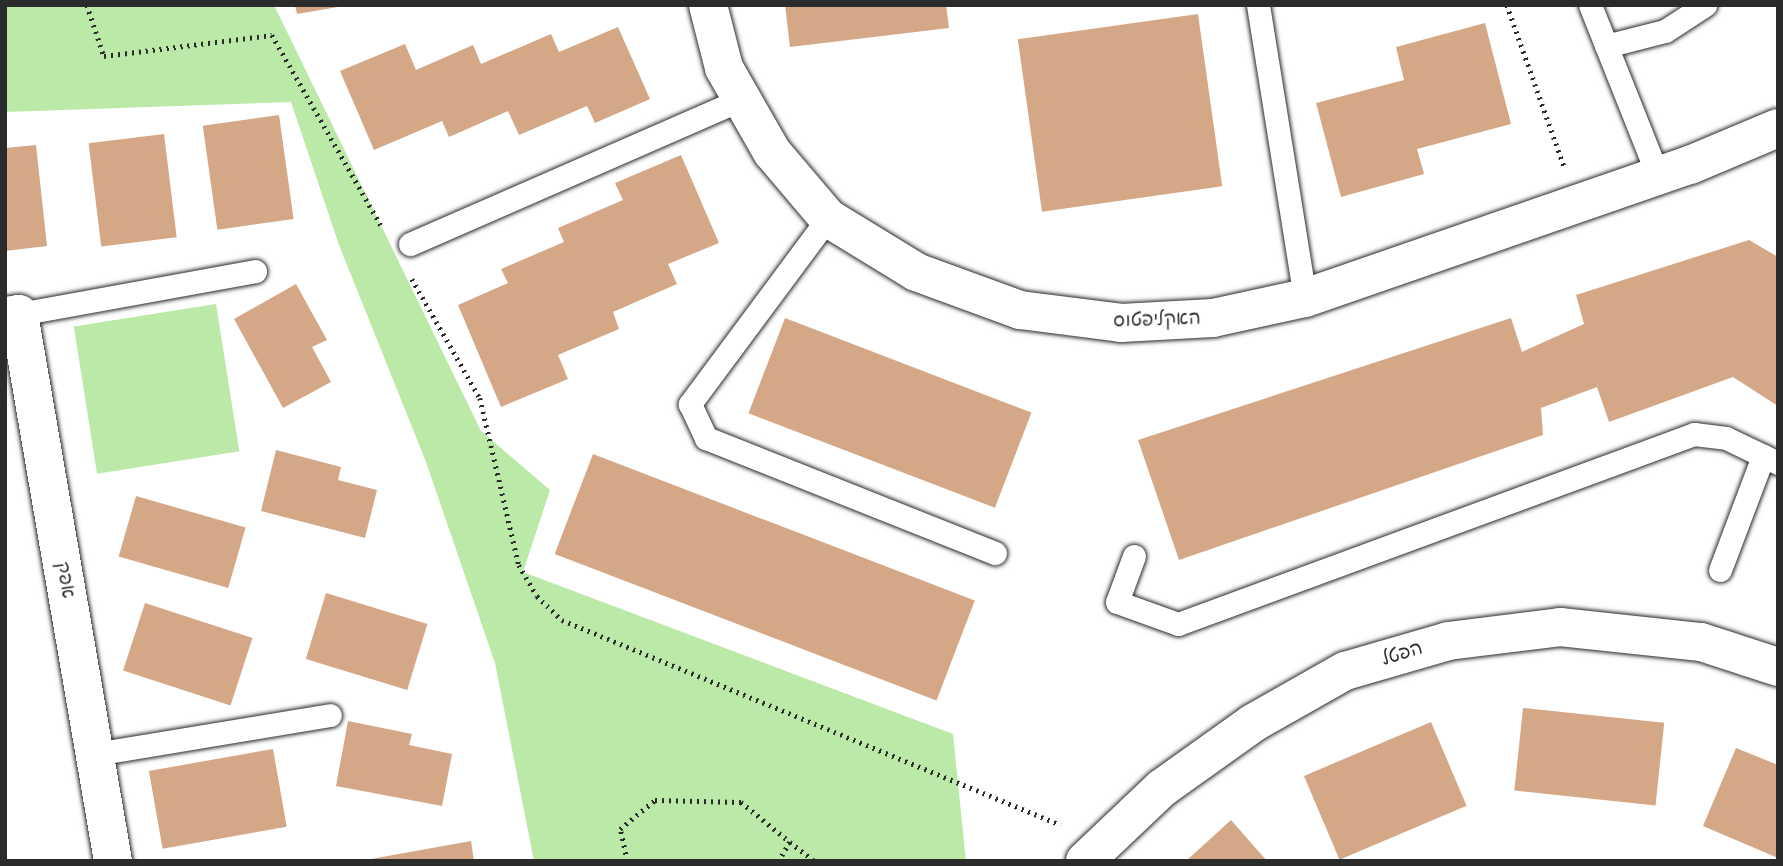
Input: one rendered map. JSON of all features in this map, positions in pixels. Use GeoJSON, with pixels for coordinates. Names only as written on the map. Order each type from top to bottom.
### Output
{"type":"FeatureCollection","features":[{"type":"Feature","properties":{"kind":"street","name":"האקליפטוס"},"geometry":{"type":"LineString","coordinates":[[708,5],[724,68],[772,152],[828,218],[915,272],[1020,310],[1121,323],[1213,318],[1305,298],[1674,170],[1778,128]]}},
{"type":"Feature","properties":{"kind":"street","name":"האקליפטוס"},"geometry":{"type":"LineString","coordinates":[[1674,170],[1778,155]]}},
{"type":"Feature","properties":{"kind":"street","name":"אפק"},"geometry":{"type":"LineString","coordinates":[[12,315],[113,861]]}},
{"type":"Feature","properties":{"kind":"street","name":"הפטל"},"geometry":{"type":"LineString","coordinates":[[1092,851],[1162,788],[1253,723],[1345,671],[1448,641],[1560,627],[1701,642],[1778,667]]}},
{"type":"Feature","properties":{"kind":"lane"},"geometry":{"type":"LineString","coordinates":[[1258,5],[1305,298]]}},
{"type":"Feature","properties":{"kind":"lane"},"geometry":{"type":"LineString","coordinates":[[1590,5],[1606,46],[1674,170]]}},
{"type":"Feature","properties":{"kind":"lane"},"geometry":{"type":"LineString","coordinates":[[1606,46],[1665,31],[1705,5]]}},
{"type":"Feature","properties":{"kind":"lane"},"geometry":{"type":"LineString","coordinates":[[410,244],[742,99]]}},
{"type":"Feature","properties":{"kind":"lane"},"geometry":{"type":"LineString","coordinates":[[828,218],[690,404],[706,438],[995,553]]}},
{"type":"Feature","properties":{"kind":"lane"},"geometry":{"type":"LineString","coordinates":[[12,315],[255,271]]}},
{"type":"Feature","properties":{"kind":"lane"},"geometry":{"type":"LineString","coordinates":[[1134,556],[1117,602],[1178,624],[1694,434],[1726,438],[1770,459],[1720,570]]}},
{"type":"Feature","properties":{"kind":"lane"},"geometry":{"type":"LineString","coordinates":[[95,754],[330,715]]}},
{"type":"Feature","properties":{"kind":"path"},"geometry":{"type":"LineString","coordinates":[[87,5],[104,56],[272,35],[383,229]]}},
{"type":"Feature","properties":{"kind":"path"},"geometry":{"type":"LineString","coordinates":[[1507,5],[1577,204]]}},
{"type":"Feature","properties":{"kind":"path"},"geometry":{"type":"LineString","coordinates":[[411,277],[480,398],[519,565],[537,596],[562,620],[1092,851]]}},
{"type":"Feature","properties":{"kind":"path"},"geometry":{"type":"LineString","coordinates":[[627,861],[620,829],[655,800],[741,802],[814,861]]}},
{"type":"Feature","properties":{"kind":"path"},"geometry":{"type":"LineString","coordinates":[[779,861],[790,842]]}},
{"type":"Feature","properties":{"kind":"green space"},"geometry":{"type":"Polygon","coordinates":[[[5,5],[274,5],[481,431],[550,490],[523,572],[953,734],[966,861],[534,861],[495,663],[426,462],[339,245],[291,102],[5,112],[5,5]]]}},
{"type":"Feature","properties":{"kind":"green space"},"geometry":{"type":"Polygon","coordinates":[[[216,304],[239,451],[97,474],[74,327],[216,304]]]}},
{"type":"Feature","properties":{"kind":"building"},"geometry":{"type":"Polygon","coordinates":[[[295,5],[338,5],[338,7],[297,14],[295,5]]]}},
{"type":"Feature","properties":{"kind":"building"},"geometry":{"type":"Polygon","coordinates":[[[785,5],[946,5],[949,28],[790,47],[785,5]]]}},
{"type":"Feature","properties":{"kind":"building"},"geometry":{"type":"Polygon","coordinates":[[[1198,14],[1222,186],[1042,212],[1018,39],[1198,14]]]}},
{"type":"Feature","properties":{"kind":"building"},"geometry":{"type":"Polygon","coordinates":[[[1485,23],[1511,124],[1417,149],[1424,174],[1341,197],[1316,103],[1404,80],[1396,47],[1485,23]]]}},
{"type":"Feature","properties":{"kind":"building"},"geometry":{"type":"Polygon","coordinates":[[[618,27],[650,99],[595,123],[587,106],[519,135],[508,111],[449,137],[442,121],[374,150],[340,71],[405,44],[416,70],[473,45],[481,64],[551,34],[559,52],[618,27]]]}},
{"type":"Feature","properties":{"kind":"building"},"geometry":{"type":"Polygon","coordinates":[[[279,115],[294,219],[217,230],[203,126],[279,115]]]}},
{"type":"Feature","properties":{"kind":"building"},"geometry":{"type":"Polygon","coordinates":[[[164,134],[177,237],[101,246],[89,143],[164,134]]]}},
{"type":"Feature","properties":{"kind":"building"},"geometry":{"type":"Polygon","coordinates":[[[36,145],[47,246],[5,251],[5,148],[36,145]]]}},
{"type":"Feature","properties":{"kind":"building"},"geometry":{"type":"Polygon","coordinates":[[[681,155],[719,243],[668,264],[677,284],[613,312],[619,329],[558,355],[568,379],[501,407],[458,305],[508,283],[501,269],[564,242],[558,228],[623,200],[615,183],[681,155]]]}},
{"type":"Feature","properties":{"kind":"building"},"geometry":{"type":"Polygon","coordinates":[[[1749,240],[1778,257],[1778,406],[1733,377],[1609,422],[1597,387],[1541,408],[1543,435],[1179,560],[1138,440],[1511,318],[1522,352],[1584,324],[1576,295],[1749,240]]]}},
{"type":"Feature","properties":{"kind":"building"},"geometry":{"type":"Polygon","coordinates":[[[296,284],[327,340],[312,347],[331,382],[283,408],[234,319],[296,284]]]}},
{"type":"Feature","properties":{"kind":"building"},"geometry":{"type":"Polygon","coordinates":[[[785,318],[1031,413],[995,508],[748,413],[785,318]]]}},
{"type":"Feature","properties":{"kind":"building"},"geometry":{"type":"Polygon","coordinates":[[[276,450],[341,467],[338,480],[377,490],[365,538],[261,511],[276,450]]]}},
{"type":"Feature","properties":{"kind":"building"},"geometry":{"type":"Polygon","coordinates":[[[593,454],[975,601],[936,700],[555,554],[593,454]]]}},
{"type":"Feature","properties":{"kind":"building"},"geometry":{"type":"Polygon","coordinates":[[[136,496],[246,527],[228,588],[119,557],[136,496]]]}},
{"type":"Feature","properties":{"kind":"building"},"geometry":{"type":"Polygon","coordinates":[[[326,593],[427,624],[407,690],[306,659],[326,593]]]}},
{"type":"Feature","properties":{"kind":"building"},"geometry":{"type":"Polygon","coordinates":[[[145,603],[252,638],[231,705],[123,671],[145,603]]]}},
{"type":"Feature","properties":{"kind":"building"},"geometry":{"type":"Polygon","coordinates":[[[1523,708],[1664,723],[1656,805],[1514,791],[1523,708]]]}},
{"type":"Feature","properties":{"kind":"building"},"geometry":{"type":"Polygon","coordinates":[[[348,721],[412,734],[409,745],[452,754],[442,806],[336,786],[348,721]]]}},
{"type":"Feature","properties":{"kind":"building"},"geometry":{"type":"Polygon","coordinates":[[[1431,722],[1467,806],[1340,860],[1304,776],[1431,722]]]}},
{"type":"Feature","properties":{"kind":"building"},"geometry":{"type":"Polygon","coordinates":[[[1736,748],[1778,765],[1778,858],[1703,826],[1736,748]]]}},
{"type":"Feature","properties":{"kind":"building"},"geometry":{"type":"Polygon","coordinates":[[[273,749],[287,827],[163,849],[149,771],[273,749]]]}},
{"type":"Feature","properties":{"kind":"building"},"geometry":{"type":"Polygon","coordinates":[[[1231,820],[1267,861],[1186,861],[1231,820]]]}},
{"type":"Feature","properties":{"kind":"building"},"geometry":{"type":"Polygon","coordinates":[[[471,841],[474,861],[371,861],[371,859],[471,841]]]}}]}
